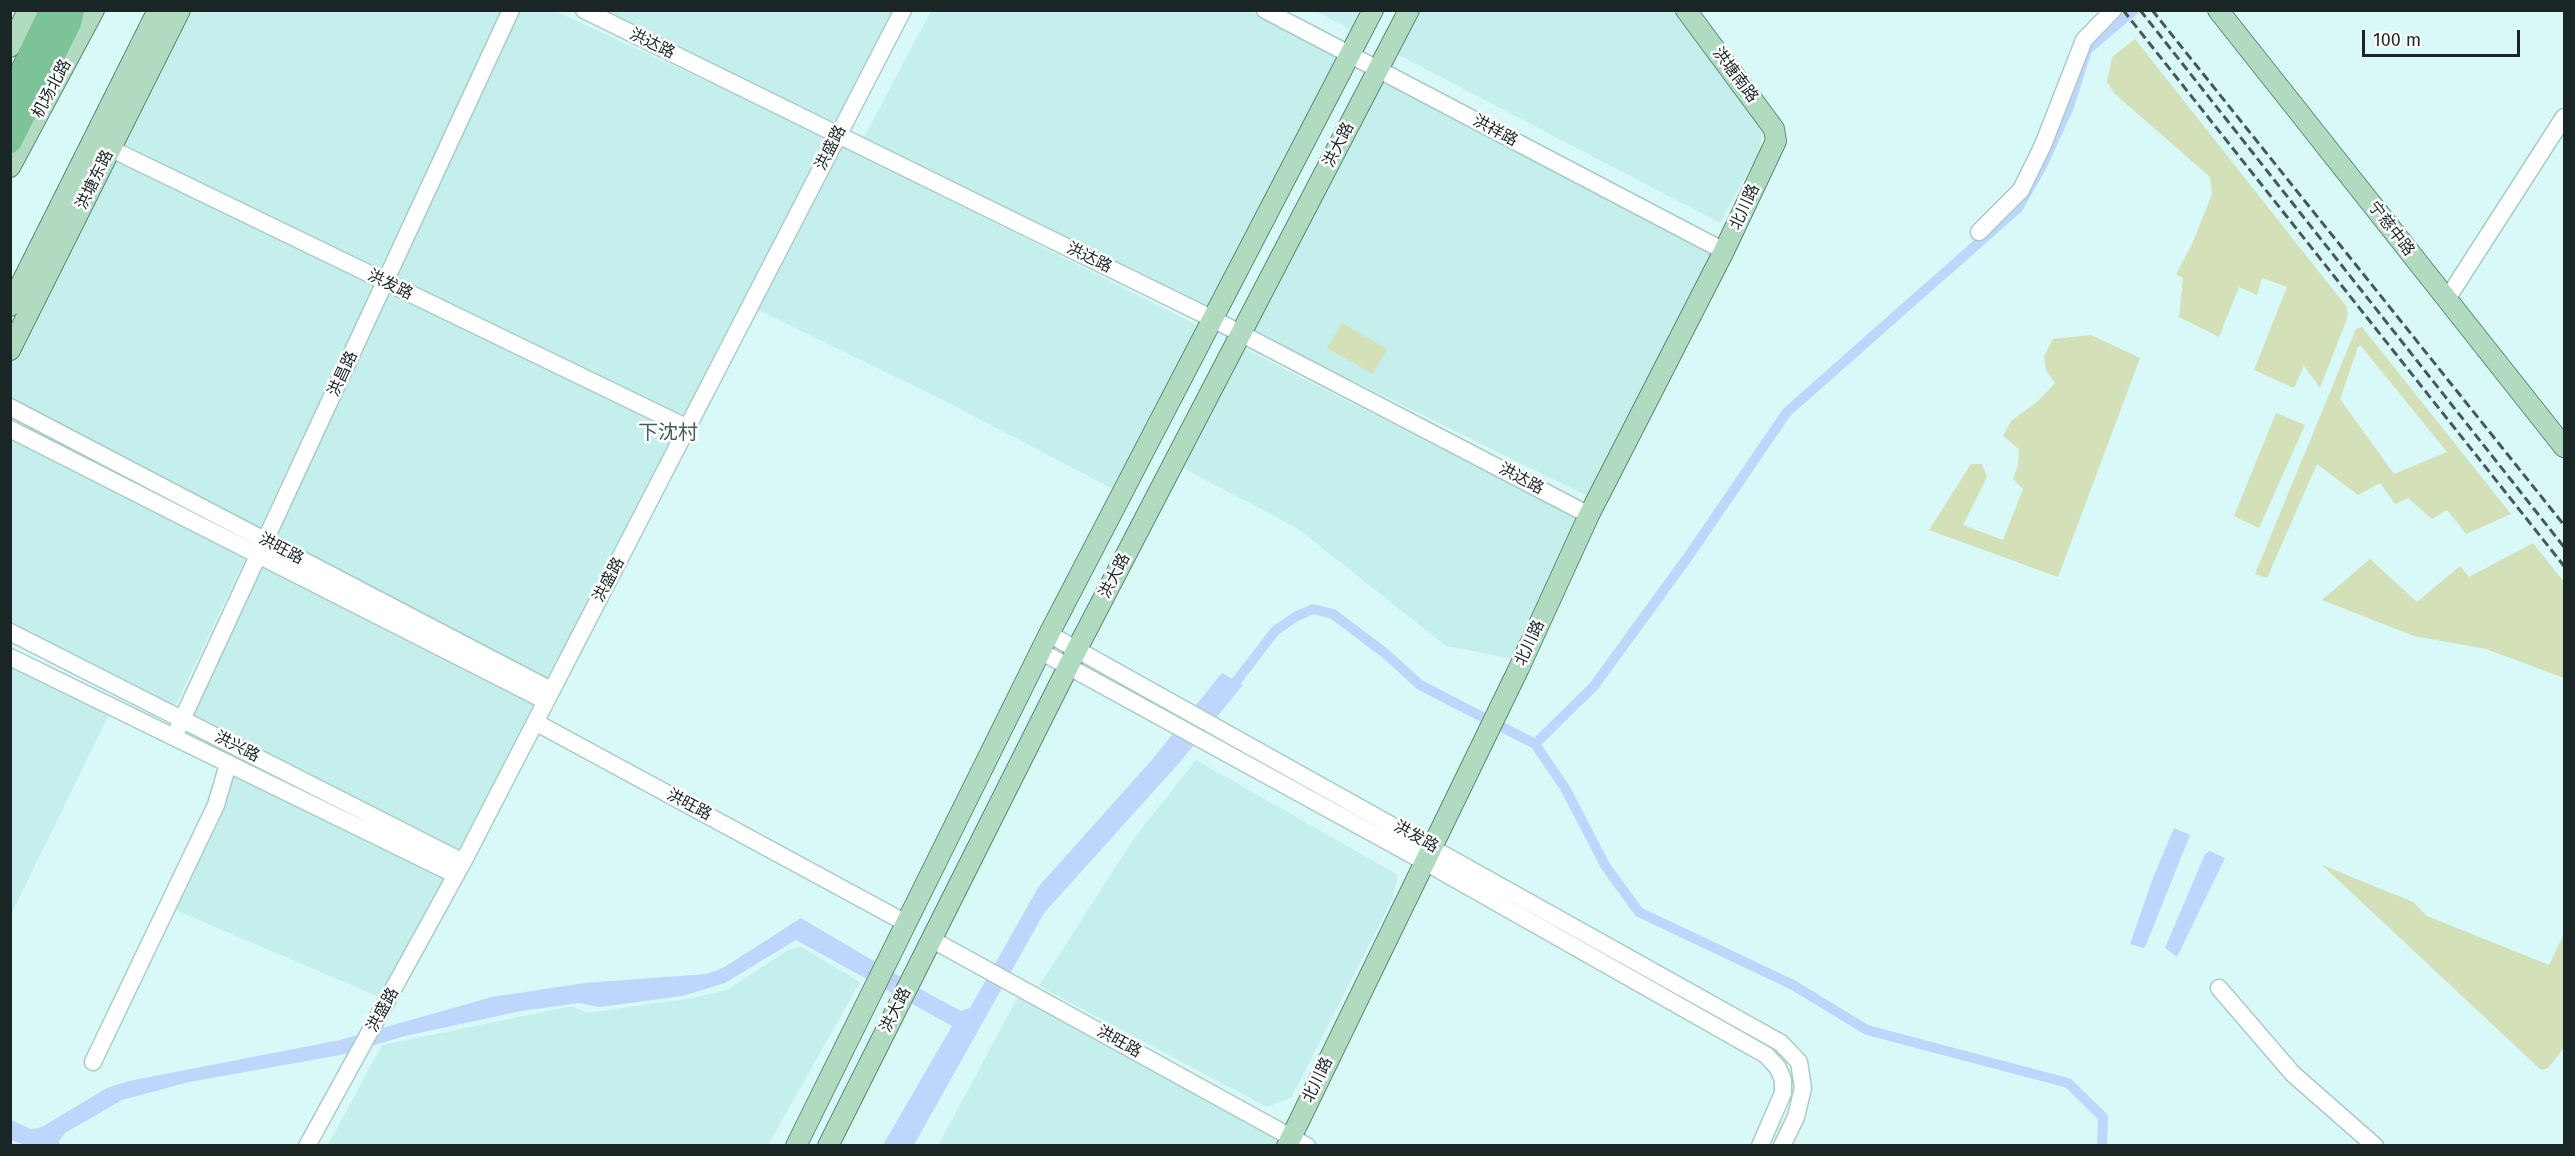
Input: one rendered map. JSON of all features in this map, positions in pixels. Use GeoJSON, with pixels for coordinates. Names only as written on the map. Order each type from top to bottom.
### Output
{"type":"FeatureCollection","features":[{"type":"Feature","properties":{"kind":"highway"},"geometry":{"type":"LineString","coordinates":[[10,98],[52,10]]}},
{"type":"Feature","properties":{"kind":"highway"},"geometry":{"type":"LineString","coordinates":[[10,110],[57,10]]}},
{"type":"Feature","properties":{"kind":"highway"},"geometry":{"type":"LineString","coordinates":[[10,141],[69,24],[72,10]]}},
{"type":"Feature","properties":{"kind":"highway"},"geometry":{"type":"LineString","coordinates":[[10,61],[35,47]]}},
{"type":"Feature","properties":{"kind":"main road"},"geometry":{"type":"LineString","coordinates":[[10,47],[28,10]]}},
{"type":"Feature","properties":{"kind":"main road","name":"机场北路"},"geometry":{"type":"LineString","coordinates":[[10,167],[94,10]]}},
{"type":"Feature","properties":{"kind":"main road","name":"洪塘东路"},"geometry":{"type":"LineString","coordinates":[[10,350],[102,144],[158,10]]}},
{"type":"Feature","properties":{"kind":"main road","name":"洪塘东路"},"geometry":{"type":"LineString","coordinates":[[10,306],[180,10]]}},
{"type":"Feature","properties":{"kind":"main road","name":"洪大路"},"geometry":{"type":"LineString","coordinates":[[796,1146],[1045,643],[1373,10]]}},
{"type":"Feature","properties":{"kind":"main road","name":"洪大路"},"geometry":{"type":"LineString","coordinates":[[828,1146],[1073,658],[1409,10]]}},
{"type":"Feature","properties":{"kind":"main road","name":"洪塘南路"},"geometry":{"type":"LineString","coordinates":[[1686,10],[1774,129],[1776,141]]}},
{"type":"Feature","properties":{"kind":"main road","name":"宁慈中路"},"geometry":{"type":"LineString","coordinates":[[2218,10],[2565,447]]}},
{"type":"Feature","properties":{"kind":"main road","name":"北川路"},"geometry":{"type":"LineString","coordinates":[[1295,1143],[1428,854],[1519,668],[1589,515],[1724,251],[1776,141]]}},
{"type":"Feature","properties":{"kind":"street","name":"洪昌路"},"geometry":{"type":"LineString","coordinates":[[174,737],[511,10]]}},
{"type":"Feature","properties":{"kind":"street","name":"洪达路"},"geometry":{"type":"LineString","coordinates":[[584,10],[1241,333],[1589,515]]}},
{"type":"Feature","properties":{"kind":"street","name":"洪盛路"},"geometry":{"type":"LineString","coordinates":[[307,1146],[459,869],[903,10]]}},
{"type":"Feature","properties":{"kind":"street","name":"洪祥路"},"geometry":{"type":"LineString","coordinates":[[1265,10],[1724,251]]}},
{"type":"Feature","properties":{"kind":"street"},"geometry":{"type":"LineString","coordinates":[[1979,232],[2021,190],[2043,145],[2085,40],[2113,10]]}},
{"type":"Feature","properties":{"kind":"street"},"geometry":{"type":"LineString","coordinates":[[2447,299],[2565,117]]}},
{"type":"Feature","properties":{"kind":"street","name":"洪发路"},"geometry":{"type":"LineString","coordinates":[[102,144],[688,428]]}},
{"type":"Feature","properties":{"kind":"street","name":"洪旺路"},"geometry":{"type":"LineString","coordinates":[[10,408],[262,548],[548,695]]}},
{"type":"Feature","properties":{"kind":"street","name":"洪旺路"},"geometry":{"type":"LineString","coordinates":[[10,429],[262,548]]}},
{"type":"Feature","properties":{"kind":"street","name":"洪兴路"},"geometry":{"type":"LineString","coordinates":[[10,632],[182,719],[459,869]]}},
{"type":"Feature","properties":{"kind":"street","name":"洪发路"},"geometry":{"type":"LineString","coordinates":[[1045,643],[1428,854],[1781,1043],[1799,1062],[1803,1088],[1799,1109],[1782,1146]]}},
{"type":"Feature","properties":{"kind":"street","name":"洪兴路"},"geometry":{"type":"LineString","coordinates":[[10,657],[228,764],[459,869]]}},
{"type":"Feature","properties":{"kind":"street","name":"洪旺路"},"geometry":{"type":"LineString","coordinates":[[535,722],[906,923]]}},
{"type":"Feature","properties":{"kind":"street"},"geometry":{"type":"LineString","coordinates":[[93,1062],[203,835],[216,805],[228,764]]}},
{"type":"Feature","properties":{"kind":"street","name":"洪发路"},"geometry":{"type":"LineString","coordinates":[[1428,854],[1766,1055],[1781,1074],[1783,1093],[1760,1146]]}},
{"type":"Feature","properties":{"kind":"street","name":"洪旺路"},"geometry":{"type":"LineString","coordinates":[[932,939],[1295,1143]]}},
{"type":"Feature","properties":{"kind":"street"},"geometry":{"type":"LineString","coordinates":[[2219,988],[2293,1074],[2375,1146]]}},
{"type":"Feature","properties":{"kind":"shaded area"},"geometry":{"type":"Polygon","coordinates":[[[183,11],[503,11],[378,273],[119,142],[183,11]]]}},
{"type":"Feature","properties":{"kind":"shaded area"},"geometry":{"type":"Polygon","coordinates":[[[517,11],[555,11],[830,138],[683,419],[391,278],[517,11]]]}},
{"type":"Feature","properties":{"kind":"shaded area"},"geometry":{"type":"Polygon","coordinates":[[[596,11],[897,11],[839,124],[596,11]]]}},
{"type":"Feature","properties":{"kind":"shaded area"},"geometry":{"type":"Polygon","coordinates":[[[931,11],[1251,11],[1344,59],[1212,312],[862,141],[931,11]]]}},
{"type":"Feature","properties":{"kind":"shaded area"},"geometry":{"type":"Polygon","coordinates":[[[1315,11],[1369,11],[1358,33],[1315,11]]]}},
{"type":"Feature","properties":{"kind":"shaded area"},"geometry":{"type":"Polygon","coordinates":[[[1415,11],[1673,11],[1762,130],[1760,150],[1720,223],[1393,52],[1415,11]]]}},
{"type":"Feature","properties":{"kind":"shaded area"},"geometry":{"type":"Polygon","coordinates":[[[1382,79],[1717,252],[1591,498],[1250,330],[1382,79]]]}},
{"type":"Feature","properties":{"kind":"shaded area"},"geometry":{"type":"Polygon","coordinates":[[[841,145],[1199,326],[1115,490],[941,399],[756,309],[841,145]]]}},
{"type":"Feature","properties":{"kind":"shaded area"},"geometry":{"type":"Polygon","coordinates":[[[112,156],[375,283],[257,534],[11,405],[10,354],[112,156]]]}},
{"type":"Feature","properties":{"kind":"shaded area"},"geometry":{"type":"Polygon","coordinates":[[[387,287],[677,428],[546,684],[271,539],[387,287]]]}},
{"type":"Feature","properties":{"kind":"shaded area"},"geometry":{"type":"Polygon","coordinates":[[[1240,346],[1580,520],[1515,659],[1446,646],[1297,528],[1179,466],[1240,346]]]}},
{"type":"Feature","properties":{"kind":"shaded area"},"geometry":{"type":"Polygon","coordinates":[[[10,433],[248,553],[173,711],[11,629],[10,433]]]}},
{"type":"Feature","properties":{"kind":"shaded area"},"geometry":{"type":"Polygon","coordinates":[[[260,560],[537,700],[456,855],[187,718],[260,560]]]}},
{"type":"Feature","properties":{"kind":"shaded area"},"geometry":{"type":"Polygon","coordinates":[[[11,661],[111,711],[11,914],[11,661]]]}},
{"type":"Feature","properties":{"kind":"shaded area"},"geometry":{"type":"Polygon","coordinates":[[[1222,673],[1243,685],[1179,763],[1044,913],[914,1145],[883,1145],[952,1026],[796,940],[725,983],[682,996],[600,1007],[579,1003],[521,1011],[405,1036],[340,1055],[189,1082],[122,1100],[65,1133],[59,1141],[60,1145],[25,1145],[11,1140],[11,1120],[31,1129],[42,1127],[107,1088],[129,1081],[340,1040],[492,997],[585,983],[706,974],[723,968],[801,918],[961,1011],[970,1008],[1039,886],[1151,761],[1222,673]]]}},
{"type":"Feature","properties":{"kind":"shaded area"},"geometry":{"type":"Polygon","coordinates":[[[1196,760],[1398,875],[1392,900],[1291,1098],[1267,1107],[1039,986],[1135,837],[1196,760]]]}},
{"type":"Feature","properties":{"kind":"shaded area"},"geometry":{"type":"Polygon","coordinates":[[[236,772],[449,877],[379,997],[173,909],[236,772]]]}},
{"type":"Feature","properties":{"kind":"shaded area"},"geometry":{"type":"Polygon","coordinates":[[[2174,828],[2190,835],[2146,945],[2144,948],[2130,944],[2153,878],[2174,828]]]}},
{"type":"Feature","properties":{"kind":"shaded area"},"geometry":{"type":"Polygon","coordinates":[[[2210,851],[2225,858],[2177,957],[2165,948],[2205,854],[2210,851]]]}},
{"type":"Feature","properties":{"kind":"shaded area"},"geometry":{"type":"Polygon","coordinates":[[[801,947],[860,982],[768,1145],[328,1145],[382,1045],[572,1006],[586,1013],[693,998],[727,990],[788,950],[801,947]]]}},
{"type":"Feature","properties":{"kind":"shaded area"},"geometry":{"type":"Polygon","coordinates":[[[1019,995],[1278,1140],[1275,1146],[938,1146],[1019,995]]]}},
{"type":"Feature","properties":{"kind":"green space"},"geometry":{"type":"Polygon","coordinates":[[[2135,39],[2346,306],[2348,316],[2320,388],[2304,366],[2294,388],[2254,370],[2287,287],[2262,278],[2257,295],[2239,287],[2219,337],[2179,317],[2183,278],[2176,274],[2193,242],[2212,194],[2210,177],[2115,94],[2107,82],[2112,57],[2135,39]]]}},
{"type":"Feature","properties":{"kind":"green space"},"geometry":{"type":"Polygon","coordinates":[[[1342,323],[1387,349],[1373,374],[1327,348],[1342,323]]]}},
{"type":"Feature","properties":{"kind":"green space"},"geometry":{"type":"Polygon","coordinates":[[[2362,327],[2511,514],[2466,534],[2447,510],[2432,519],[2408,498],[2395,504],[2380,483],[2358,495],[2317,464],[2267,578],[2255,574],[2356,329],[2362,327]],[[2361,346],[2358,347],[2340,399],[2394,474],[2447,452],[2361,346]]]}},
{"type":"Feature","properties":{"kind":"green space"},"geometry":{"type":"Polygon","coordinates":[[[2091,335],[2140,358],[2058,577],[1929,530],[1971,464],[1982,464],[1987,477],[1963,525],[2003,540],[2023,489],[2013,479],[2018,465],[2019,449],[2003,436],[2011,421],[2038,401],[2055,383],[2046,371],[2044,356],[2053,339],[2091,335]]]}},
{"type":"Feature","properties":{"kind":"green space"},"geometry":{"type":"Polygon","coordinates":[[[2276,413],[2305,425],[2259,528],[2234,516],[2276,413]]]}},
{"type":"Feature","properties":{"kind":"green space"},"geometry":{"type":"Polygon","coordinates":[[[2533,543],[2564,582],[2564,678],[2486,649],[2414,636],[2322,600],[2370,559],[2417,602],[2460,566],[2469,577],[2533,543]]]}},
{"type":"Feature","properties":{"kind":"green space"},"geometry":{"type":"Polygon","coordinates":[[[2322,865],[2413,902],[2427,916],[2549,965],[2564,934],[2564,1048],[2548,1068],[2541,1070],[2322,865]]]}},
{"type":"Feature","properties":{"kind":"waterway"},"geometry":{"type":"LineString","coordinates":[[1535,744],[1594,686],[1690,554],[1787,412],[2018,208],[2042,166],[2069,107],[2087,50],[2134,10]]}},
{"type":"Feature","properties":{"kind":"waterway"},"geometry":{"type":"LineString","coordinates":[[1228,692],[1275,631],[1295,617],[1313,609],[1333,614],[1386,654],[1420,685],[1535,744],[1565,788],[1606,867],[1639,912],[1793,985],[1867,1030],[2068,1083],[2103,1117],[2102,1146]]}},
{"type":"Feature","properties":{"kind":"railway"},"geometry":{"type":"LineString","coordinates":[[2123,10],[2564,566]]}},
{"type":"Feature","properties":{"kind":"railway"},"geometry":{"type":"LineString","coordinates":[[2140,10],[2564,547]]}},
{"type":"Feature","properties":{"kind":"railway"},"geometry":{"type":"LineString","coordinates":[[2152,10],[2564,525]]}},
{"type":"Feature","properties":{"kind":"district","name":"下沈村"},"geometry":{"type":"Point","coordinates":[668,433]}}]}
